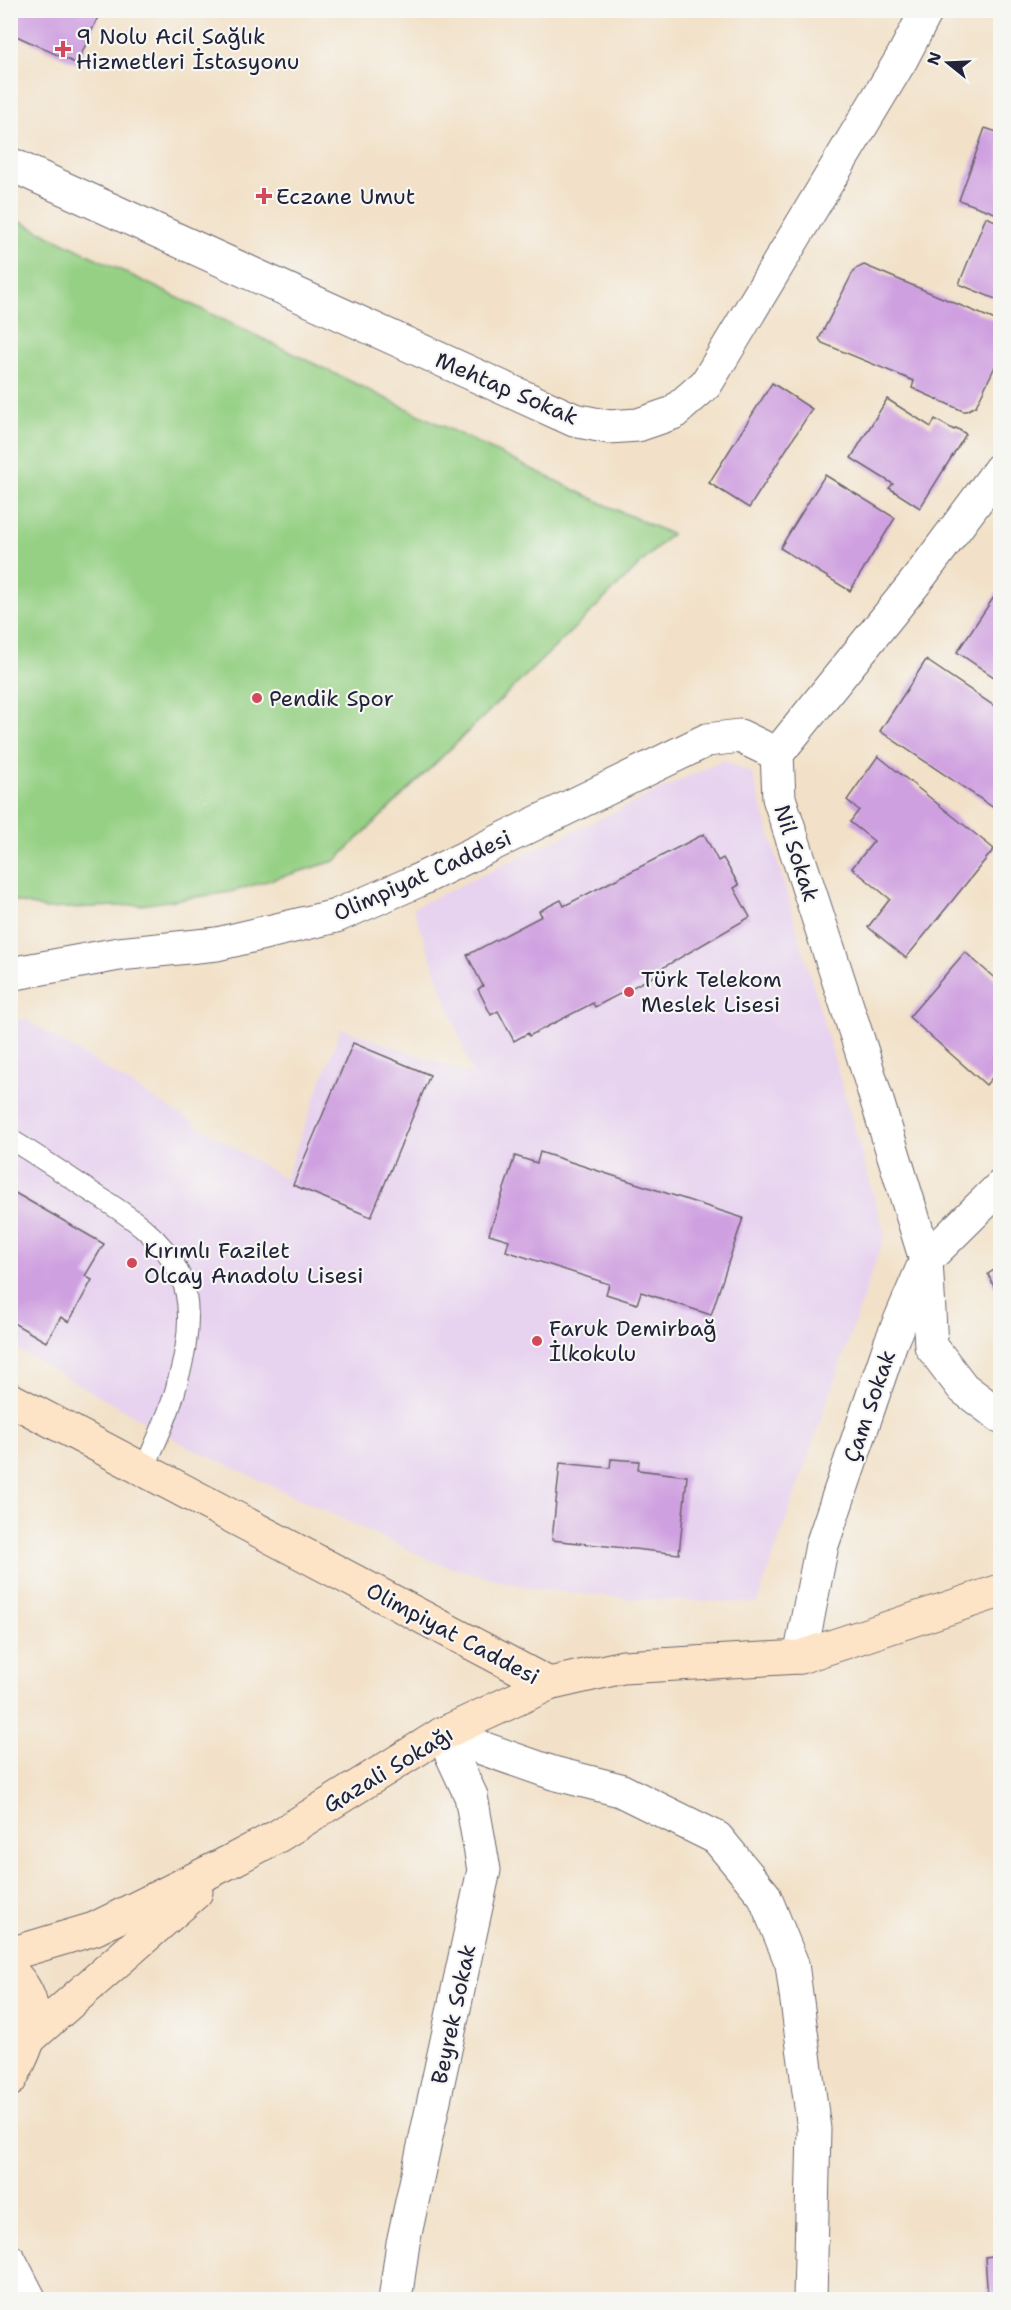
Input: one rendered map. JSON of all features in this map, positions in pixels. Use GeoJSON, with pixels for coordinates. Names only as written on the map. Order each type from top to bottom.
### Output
{"type":"FeatureCollection","features":[{"type":"Feature","properties":{"kind":"main road","name":"Olimpiyat Caddesi"},"geometry":{"type":"LineString","coordinates":[[10,1399],[549,1684],[623,1667],[800,1657],[1000,1591]]}},
{"type":"Feature","properties":{"kind":"main road","name":"Gazali Sokağı"},"geometry":{"type":"LineString","coordinates":[[231,1861],[278,1836],[442,1734],[549,1684]]}},
{"type":"Feature","properties":{"kind":"main road"},"geometry":{"type":"LineString","coordinates":[[10,1954],[94,1929],[231,1861]]}},
{"type":"Feature","properties":{"kind":"main road"},"geometry":{"type":"LineString","coordinates":[[31,2037],[231,1861]]}},
{"type":"Feature","properties":{"kind":"main road"},"geometry":{"type":"LineString","coordinates":[[10,1971],[20,1979],[30,2001],[34,2025],[31,2037],[12,2074]]}},
{"type":"Feature","properties":{"kind":"street","name":"Mehtap Sokak"},"geometry":{"type":"LineString","coordinates":[[10,164],[574,420],[609,428],[638,425],[673,413],[706,384],[902,58],[927,10]]}},
{"type":"Feature","properties":{"kind":"street"},"geometry":{"type":"LineString","coordinates":[[777,754],[918,579],[1000,470]]}},
{"type":"Feature","properties":{"kind":"street","name":"Olimpiyat Caddesi"},"geometry":{"type":"LineString","coordinates":[[10,974],[119,954],[217,944],[336,916],[417,881],[707,740],[740,736],[777,754]]}},
{"type":"Feature","properties":{"kind":"street","name":"Nil Sokak"},"geometry":{"type":"LineString","coordinates":[[777,754],[779,798],[862,1052],[926,1260],[932,1346],[963,1388],[1000,1416]]}},
{"type":"Feature","properties":{"kind":"street","name":"Çam Sokak"},"geometry":{"type":"LineString","coordinates":[[800,1657],[822,1545],[891,1341],[926,1260],[1000,1187]]}},
{"type":"Feature","properties":{"kind":"street"},"geometry":{"type":"LineString","coordinates":[[442,1734],[553,1773],[620,1790],[717,1838],[764,1895],[792,1964],[814,2129],[810,2300]]}},
{"type":"Feature","properties":{"kind":"street","name":"Beyrek Sokak"},"geometry":{"type":"LineString","coordinates":[[394,2300],[403,2243],[484,1870],[471,1796],[442,1734]]}},
{"type":"Feature","properties":{"kind":"street"},"geometry":{"type":"LineString","coordinates":[[10,2261],[30,2300]]}},
{"type":"Feature","properties":{"kind":"lane"},"geometry":{"type":"LineString","coordinates":[[10,1138],[152,1234],[179,1273],[187,1316],[184,1353],[177,1385],[144,1469]]}},
{"type":"Feature","properties":{"kind":"shaded area"},"geometry":{"type":"Polygon","coordinates":[[[723,760],[752,773],[885,1235],[757,1603],[638,1599],[534,1589],[439,1564],[187,1446],[11,1346],[11,1021],[25,1019],[285,1179],[341,1028],[473,1075],[413,908],[723,760]]]}},
{"type":"Feature","properties":{"kind":"green space","name":"Pendik Spor"},"geometry":{"type":"Polygon","coordinates":[[[11,217],[608,506],[671,534],[335,861],[230,892],[140,905],[46,909],[11,900],[11,217]]]}},
{"type":"Feature","properties":{"kind":"building","name":"9 Nolu Acil Sağlık Hizmetleri İstasyonu"},"geometry":{"type":"Polygon","coordinates":[[[10,10],[101,10],[77,64],[10,33],[10,10]]]}},
{"type":"Feature","properties":{"kind":"building"},"geometry":{"type":"Polygon","coordinates":[[[985,128],[1000,133],[1000,215],[959,200],[985,128]]]}},
{"type":"Feature","properties":{"kind":"building"},"geometry":{"type":"Polygon","coordinates":[[[986,217],[1000,223],[1000,301],[959,284],[986,217]]]}},
{"type":"Feature","properties":{"kind":"building"},"geometry":{"type":"Polygon","coordinates":[[[864,265],[1000,322],[1000,356],[976,406],[963,411],[912,388],[914,381],[822,343],[819,339],[852,274],[855,269],[864,265]]]}},
{"type":"Feature","properties":{"kind":"building"},"geometry":{"type":"Polygon","coordinates":[[[772,383],[812,409],[749,508],[709,483],[772,383]]]}},
{"type":"Feature","properties":{"kind":"building"},"geometry":{"type":"Polygon","coordinates":[[[887,399],[931,427],[935,419],[966,434],[920,508],[889,488],[893,484],[851,458],[887,399]]]}},
{"type":"Feature","properties":{"kind":"building"},"geometry":{"type":"Polygon","coordinates":[[[825,475],[895,518],[850,591],[780,548],[825,475]]]}},
{"type":"Feature","properties":{"kind":"building"},"geometry":{"type":"Polygon","coordinates":[[[998,591],[1000,593],[1000,681],[957,652],[998,591]]]}},
{"type":"Feature","properties":{"kind":"building"},"geometry":{"type":"Polygon","coordinates":[[[926,660],[1000,710],[1000,812],[880,731],[926,660]]]}},
{"type":"Feature","properties":{"kind":"building"},"geometry":{"type":"Polygon","coordinates":[[[878,756],[994,849],[906,958],[868,927],[890,899],[852,868],[874,841],[850,822],[859,810],[847,800],[878,756]]]}},
{"type":"Feature","properties":{"kind":"building"},"geometry":{"type":"Polygon","coordinates":[[[704,834],[718,861],[723,858],[739,885],[734,888],[750,917],[657,971],[658,974],[595,1007],[593,1003],[529,1036],[528,1033],[514,1041],[498,1011],[491,1015],[478,989],[483,986],[467,955],[542,916],[539,911],[561,900],[564,906],[704,834]]]}},
{"type":"Feature","properties":{"kind":"building"},"geometry":{"type":"Polygon","coordinates":[[[965,952],[1000,983],[1000,1068],[986,1085],[909,1017],[965,952]]]}},
{"type":"Feature","properties":{"kind":"building"},"geometry":{"type":"Polygon","coordinates":[[[353,1043],[430,1075],[371,1217],[293,1185],[353,1043]]]}},
{"type":"Feature","properties":{"kind":"building"},"geometry":{"type":"Polygon","coordinates":[[[540,1152],[743,1218],[711,1315],[641,1292],[637,1304],[606,1294],[609,1284],[506,1251],[509,1240],[489,1234],[515,1156],[537,1163],[540,1152]]]}},
{"type":"Feature","properties":{"kind":"building"},"geometry":{"type":"Polygon","coordinates":[[[10,1190],[104,1244],[85,1276],[92,1280],[69,1322],[61,1317],[46,1342],[10,1321],[10,1190]]]}},
{"type":"Feature","properties":{"kind":"building"},"geometry":{"type":"Polygon","coordinates":[[[1000,1266],[1000,1300],[988,1274],[1000,1266]]]}},
{"type":"Feature","properties":{"kind":"building"},"geometry":{"type":"Polygon","coordinates":[[[611,1459],[639,1461],[638,1470],[687,1476],[679,1554],[552,1540],[560,1463],[610,1468],[611,1459]]]}},
{"type":"Feature","properties":{"kind":"building"},"geometry":{"type":"Polygon","coordinates":[[[1000,2255],[1000,2300],[988,2300],[985,2257],[1000,2255]]]}},
{"type":"Feature","properties":{"kind":"place","name":"9 Nolu Acil Sağlık Hizmetleri İstasyonu"},"geometry":{"type":"Point","coordinates":[63,49]}},
{"type":"Feature","properties":{"kind":"place","name":"Eczane Umut"},"geometry":{"type":"Point","coordinates":[264,196]}},
{"type":"Feature","properties":{"kind":"place","name":"Pendik Spor"},"geometry":{"type":"Point","coordinates":[257,698]}},
{"type":"Feature","properties":{"kind":"place","name":"Türk Telekom Meslek Lisesi"},"geometry":{"type":"Point","coordinates":[629,992]}},
{"type":"Feature","properties":{"kind":"place","name":"Kırımlı Fazilet Olcay Anadolu Lisesi"},"geometry":{"type":"Point","coordinates":[132,1263]}},
{"type":"Feature","properties":{"kind":"place","name":"Faruk Demirbağ İlkokulu"},"geometry":{"type":"Point","coordinates":[537,1341]}}]}
